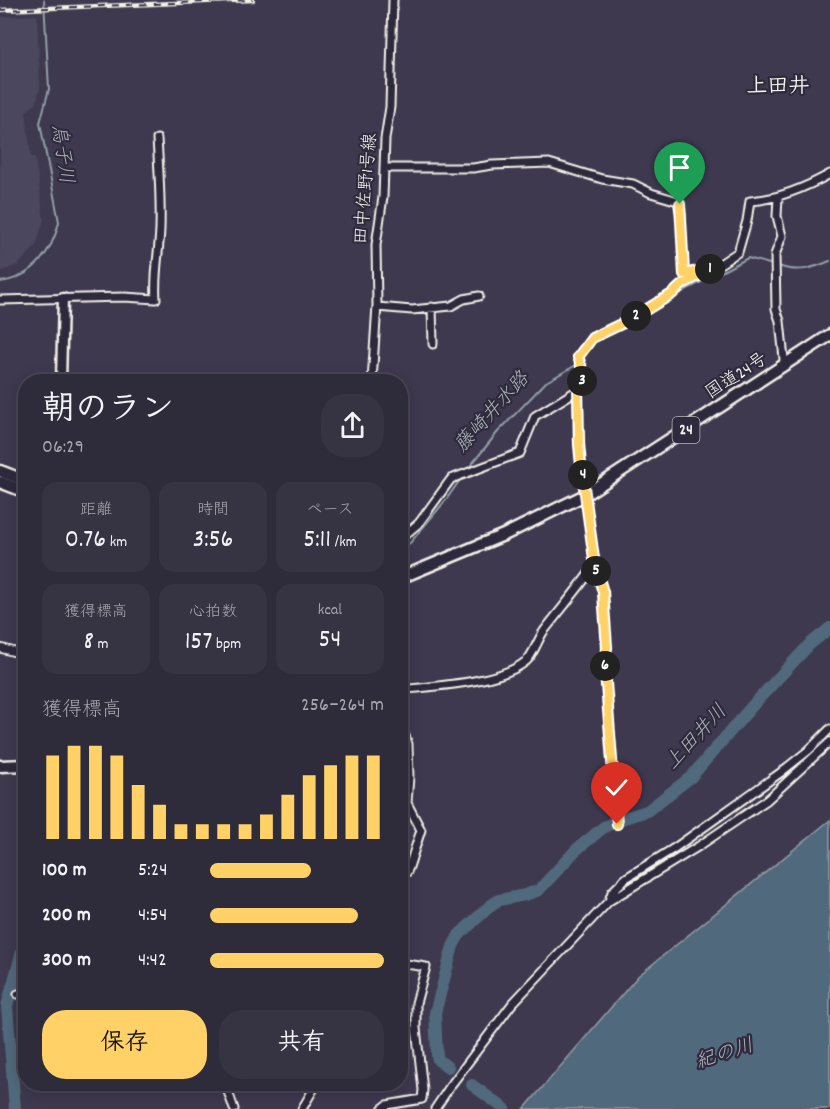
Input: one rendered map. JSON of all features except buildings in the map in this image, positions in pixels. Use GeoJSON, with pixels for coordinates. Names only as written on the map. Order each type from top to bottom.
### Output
{"type":"FeatureCollection","features":[{"type":"Feature","properties":{"kind":"main road","name":"国道24号"},"geometry":{"type":"LineString","coordinates":[[408,583],[586,494],[830,335]]}},
{"type":"Feature","properties":{"kind":"main road"},"geometry":{"type":"LineString","coordinates":[[0,471],[18,478]]}},
{"type":"Feature","properties":{"kind":"main road"},"geometry":{"type":"LineString","coordinates":[[0,482],[18,489]]}},
{"type":"Feature","properties":{"kind":"main road","name":"国道24号"},"geometry":{"type":"LineString","coordinates":[[408,575],[506,534]]}},
{"type":"Feature","properties":{"kind":"main road"},"geometry":{"type":"LineString","coordinates":[[0,766],[18,765]]}},
{"type":"Feature","properties":{"kind":"street","name":"田中佐野1号線"},"geometry":{"type":"LineString","coordinates":[[374,374],[377,307],[376,245],[383,197],[385,139],[390,107],[393,0]]}},
{"type":"Feature","properties":{"kind":"street"},"geometry":{"type":"LineString","coordinates":[[0,300],[124,297],[156,299],[154,278],[160,237],[161,202],[158,139]]}},
{"type":"Feature","properties":{"kind":"street"},"geometry":{"type":"LineString","coordinates":[[385,168],[473,168],[492,165],[549,164],[602,179],[633,184],[651,193],[678,201],[681,215],[684,274],[714,268]]}},
{"type":"Feature","properties":{"kind":"street"},"geometry":{"type":"LineString","coordinates":[[408,532],[419,523],[451,480],[520,453],[535,416],[583,386],[578,357],[592,338],[627,321],[672,294],[683,284],[738,252],[750,201],[778,197],[817,183],[830,174]]}},
{"type":"Feature","properties":{"kind":"street"},"geometry":{"type":"LineString","coordinates":[[778,197],[777,216],[782,237],[775,255],[776,309],[780,321],[783,367]]}},
{"type":"Feature","properties":{"kind":"street"},"geometry":{"type":"LineString","coordinates":[[377,307],[412,310],[451,306],[464,299],[479,296]]}},
{"type":"Feature","properties":{"kind":"street"},"geometry":{"type":"LineString","coordinates":[[61,374],[63,298]]}},
{"type":"Feature","properties":{"kind":"street"},"geometry":{"type":"LineString","coordinates":[[432,307],[433,344]]}},
{"type":"Feature","properties":{"kind":"street"},"geometry":{"type":"LineString","coordinates":[[578,390],[579,444],[595,566],[603,592],[607,648],[604,658],[616,820]]}},
{"type":"Feature","properties":{"kind":"street"},"geometry":{"type":"LineString","coordinates":[[408,689],[504,675],[512,671],[528,660],[544,632],[595,566]]}},
{"type":"Feature","properties":{"kind":"street"},"geometry":{"type":"LineString","coordinates":[[0,648],[18,653]]}},
{"type":"Feature","properties":{"kind":"street"},"geometry":{"type":"LineString","coordinates":[[609,901],[612,892],[626,878],[676,847],[780,773],[809,750],[830,729]]}},
{"type":"Feature","properties":{"kind":"street"},"geometry":{"type":"LineString","coordinates":[[435,1109],[451,1084],[512,1004],[609,901],[699,846],[767,800],[830,742]]}},
{"type":"Feature","properties":{"kind":"street"},"geometry":{"type":"LineString","coordinates":[[408,805],[421,830],[408,870]]}},
{"type":"Feature","properties":{"kind":"street"},"geometry":{"type":"LineString","coordinates":[[382,1109],[387,1105],[422,1099],[416,1003],[426,967],[408,964]]}},
{"type":"Feature","properties":{"kind":"street"},"geometry":{"type":"LineString","coordinates":[[228,1091],[234,1109]]}},
{"type":"Feature","properties":{"kind":"street"},"geometry":{"type":"LineString","coordinates":[[302,1109],[312,1091]]}},
{"type":"Feature","properties":{"kind":"shaded area"},"geometry":{"type":"Polygon","coordinates":[[[37,15],[40,87],[36,104],[26,111],[31,157],[35,157],[44,220],[36,246],[18,265],[0,272],[0,17],[37,15]]]}},
{"type":"Feature","properties":{"kind":"water","name":"紀の川"},"geometry":{"type":"Polygon","coordinates":[[[830,820],[830,1109],[524,1109],[638,976],[830,820]]]}},
{"type":"Feature","properties":{"kind":"waterway","name":"烏子川"},"geometry":{"type":"LineString","coordinates":[[0,282],[22,275],[39,262],[46,254],[59,222],[40,123],[49,89],[44,0]]}},
{"type":"Feature","properties":{"kind":"waterway","name":"藤崎井水路"},"geometry":{"type":"LineString","coordinates":[[672,297],[748,258],[773,265]]}},
{"type":"Feature","properties":{"kind":"waterway","name":"藤崎井水路"},"geometry":{"type":"LineString","coordinates":[[778,266],[804,269],[830,261]]}},
{"type":"Feature","properties":{"kind":"waterway","name":"藤崎井水路"},"geometry":{"type":"LineString","coordinates":[[590,346],[595,341],[621,328]]}},
{"type":"Feature","properties":{"kind":"waterway","name":"藤崎井水路"},"geometry":{"type":"LineString","coordinates":[[467,470],[497,433],[546,382],[578,364],[585,353]]}},
{"type":"Feature","properties":{"kind":"waterway","name":"藤崎井水路"},"geometry":{"type":"LineString","coordinates":[[408,545],[462,477]]}},
{"type":"Feature","properties":{"kind":"waterway","name":"上田井川"},"geometry":{"type":"LineString","coordinates":[[448,1067],[438,1060],[435,1013],[453,946],[459,935],[499,900],[539,890],[576,850],[604,827],[647,811],[691,777],[753,705],[810,644],[830,628]]}},
{"type":"Feature","properties":{"kind":"waterway","name":"藤崎井水路"},"geometry":{"type":"LineString","coordinates":[[15,1109],[7,1006],[18,966]]}},
{"type":"Feature","properties":{"kind":"waterway","name":"上田井川"},"geometry":{"type":"LineString","coordinates":[[472,1085],[505,1109]]}},
{"type":"Feature","properties":{"kind":"railway"},"geometry":{"type":"LineString","coordinates":[[0,10],[253,0]]}},
{"type":"Feature","properties":{"kind":"district","name":"上田井"},"geometry":{"type":"Point","coordinates":[778,88]}},
{"type":"Feature","properties":{"kind":"route"},"geometry":{"type":"LineString","coordinates":[[617,824],[604,658],[607,648],[603,592],[595,566],[579,444],[578,390],[583,386],[578,357],[592,338],[627,321],[672,294],[683,284],[714,268],[684,274],[680,204]]}}]}
